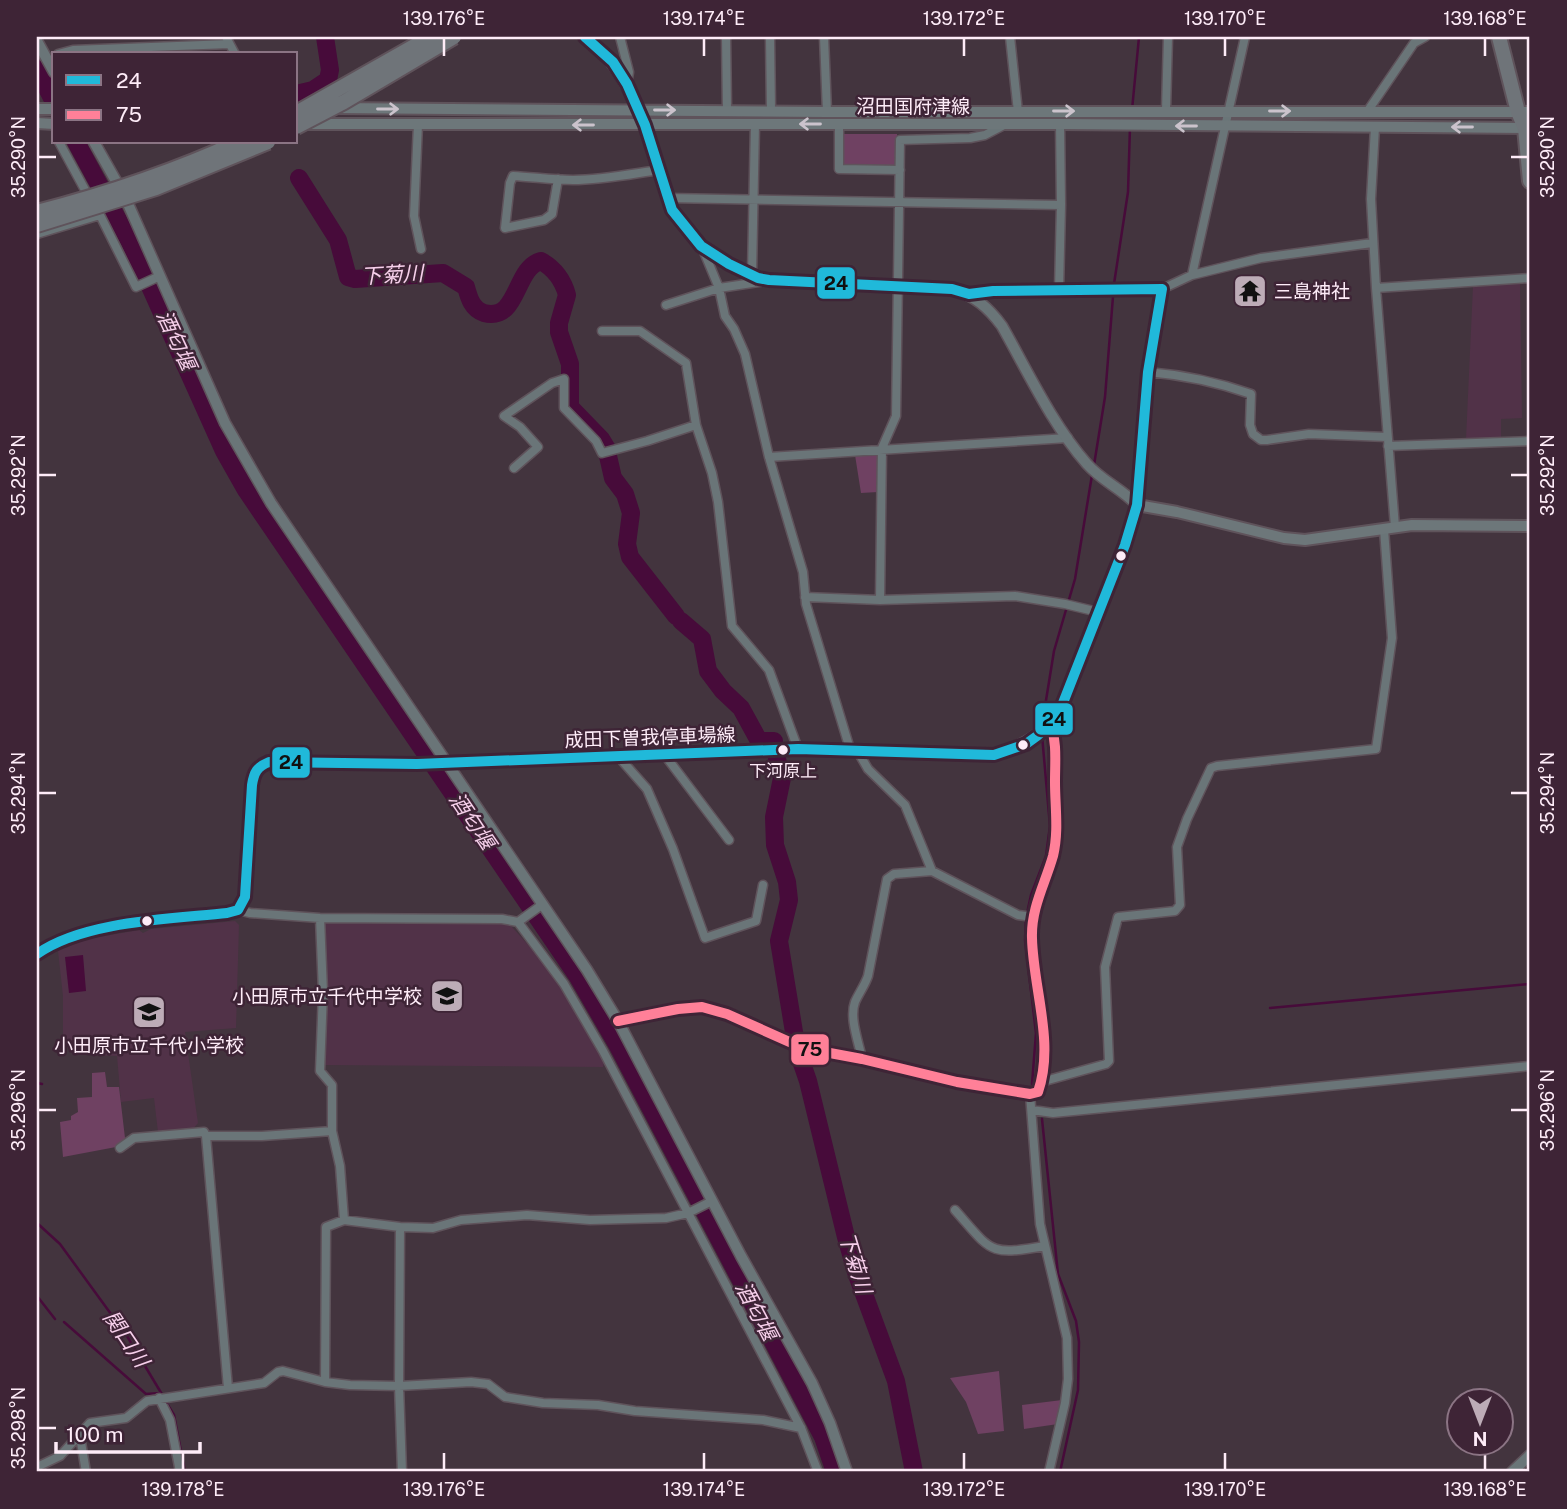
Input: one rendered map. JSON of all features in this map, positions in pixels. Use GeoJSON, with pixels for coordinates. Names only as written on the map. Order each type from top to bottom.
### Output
{"type":"FeatureCollection","features":[{"type":"Feature","properties":{"kind":"highway"},"geometry":{"type":"LineString","coordinates":[[298,110],[338,91],[430,37]]}},
{"type":"Feature","properties":{"kind":"highway"},"geometry":{"type":"LineString","coordinates":[[298,124],[344,102],[454,37]]}},
{"type":"Feature","properties":{"kind":"highway"},"geometry":{"type":"LineString","coordinates":[[1499,37],[1524,112],[1530,181]]}},
{"type":"Feature","properties":{"kind":"highway"},"geometry":{"type":"LineString","coordinates":[[37,212],[155,177],[233,144]]}},
{"type":"Feature","properties":{"kind":"highway"},"geometry":{"type":"LineString","coordinates":[[37,225],[156,188],[263,144]]}},
{"type":"Feature","properties":{"kind":"main road"},"geometry":{"type":"LineString","coordinates":[[585,37],[613,62],[628,84],[639,110]]}},
{"type":"Feature","properties":{"kind":"main road","name":"沼田国府津線"},"geometry":{"type":"LineString","coordinates":[[298,111],[1524,112]]}},
{"type":"Feature","properties":{"kind":"main road","name":"沼田国府津線"},"geometry":{"type":"LineString","coordinates":[[298,125],[1059,124],[1527,128]]}},
{"type":"Feature","properties":{"kind":"main road"},"geometry":{"type":"LineString","coordinates":[[1137,505],[1284,538],[1318,539],[1389,528],[1439,524],[1530,526]]}},
{"type":"Feature","properties":{"kind":"main road","name":"成田下曽我停車場線"},"geometry":{"type":"LineString","coordinates":[[238,910],[244,897],[254,773],[259,766],[269,762],[417,764],[798,749],[994,755],[1026,744],[1051,723],[1061,708],[1125,545],[1137,505]]}},
{"type":"Feature","properties":{"kind":"main road"},"geometry":{"type":"LineString","coordinates":[[37,954],[47,947],[80,934],[145,921],[238,910]]}},
{"type":"Feature","properties":{"kind":"street"},"geometry":{"type":"LineString","coordinates":[[620,37],[629,72],[628,84]]}},
{"type":"Feature","properties":{"kind":"street"},"geometry":{"type":"LineString","coordinates":[[726,37],[727,110]]}},
{"type":"Feature","properties":{"kind":"street"},"geometry":{"type":"LineString","coordinates":[[824,37],[827,112]]}},
{"type":"Feature","properties":{"kind":"street"},"geometry":{"type":"LineString","coordinates":[[1010,37],[1018,112]]}},
{"type":"Feature","properties":{"kind":"street"},"geometry":{"type":"LineString","coordinates":[[1166,110],[1168,37]]}},
{"type":"Feature","properties":{"kind":"street"},"geometry":{"type":"LineString","coordinates":[[1192,275],[1245,37]]}},
{"type":"Feature","properties":{"kind":"street"},"geometry":{"type":"LineString","coordinates":[[1367,112],[1408,50],[1414,43],[1426,37]]}},
{"type":"Feature","properties":{"kind":"street"},"geometry":{"type":"LineString","coordinates":[[770,38],[771,110]]}},
{"type":"Feature","properties":{"kind":"street"},"geometry":{"type":"LineString","coordinates":[[67,52],[227,40]]}},
{"type":"Feature","properties":{"kind":"street"},"geometry":{"type":"LineString","coordinates":[[37,41],[52,56]]}},
{"type":"Feature","properties":{"kind":"street"},"geometry":{"type":"LineString","coordinates":[[639,110],[672,210],[701,246],[719,288],[725,316],[745,354],[769,457],[803,572],[805,597],[822,662],[854,749],[868,769],[905,805],[932,871]]}},
{"type":"Feature","properties":{"kind":"street"},"geometry":{"type":"LineString","coordinates":[[418,124],[414,216],[421,249]]}},
{"type":"Feature","properties":{"kind":"street"},"geometry":{"type":"LineString","coordinates":[[752,274],[755,124]]}},
{"type":"Feature","properties":{"kind":"street"},"geometry":{"type":"LineString","coordinates":[[839,124],[839,169],[900,170]]}},
{"type":"Feature","properties":{"kind":"street"},"geometry":{"type":"LineString","coordinates":[[880,600],[882,448],[896,416],[900,140],[970,138],[985,135],[1006,124]]}},
{"type":"Feature","properties":{"kind":"street"},"geometry":{"type":"LineString","coordinates":[[1059,124],[1059,290]]}},
{"type":"Feature","properties":{"kind":"street"},"geometry":{"type":"LineString","coordinates":[[1041,1082],[1109,1061],[1105,967],[1118,918],[1175,911],[1180,905],[1177,847],[1211,768],[1376,749],[1392,638],[1387,441],[1372,243],[1374,127]]}},
{"type":"Feature","properties":{"kind":"street"},"geometry":{"type":"LineString","coordinates":[[61,144],[136,287],[160,276]]}},
{"type":"Feature","properties":{"kind":"street"},"geometry":{"type":"LineString","coordinates":[[95,144],[125,197],[225,423],[244,457],[271,503],[543,904],[618,1021],[712,1201],[812,1383],[830,1423],[847,1472]]}},
{"type":"Feature","properties":{"kind":"street"},"geometry":{"type":"LineString","coordinates":[[558,179],[552,214],[544,220],[505,228],[513,176],[611,178],[659,170]]}},
{"type":"Feature","properties":{"kind":"street"},"geometry":{"type":"LineString","coordinates":[[668,198],[1061,205]]}},
{"type":"Feature","properties":{"kind":"street"},"geometry":{"type":"LineString","coordinates":[[37,234],[100,215]]}},
{"type":"Feature","properties":{"kind":"street"},"geometry":{"type":"LineString","coordinates":[[969,294],[993,291],[1162,289],[1192,275],[1253,259],[1372,243]]}},
{"type":"Feature","properties":{"kind":"street"},"geometry":{"type":"LineString","coordinates":[[701,246],[729,264],[769,280]]}},
{"type":"Feature","properties":{"kind":"street"},"geometry":{"type":"LineString","coordinates":[[1377,288],[1530,278]]}},
{"type":"Feature","properties":{"kind":"street"},"geometry":{"type":"LineString","coordinates":[[666,305],[719,288],[769,280],[952,289],[969,294],[988,308],[1002,326],[1068,438],[1093,471],[1129,496],[1137,505]]}},
{"type":"Feature","properties":{"kind":"street"},"geometry":{"type":"LineString","coordinates":[[1137,505],[1148,372],[1162,289]]}},
{"type":"Feature","properties":{"kind":"street"},"geometry":{"type":"LineString","coordinates":[[602,331],[640,331],[686,363],[696,425],[712,473],[718,502],[732,626],[769,670],[798,749]]}},
{"type":"Feature","properties":{"kind":"street"},"geometry":{"type":"LineString","coordinates":[[1148,372],[1183,375],[1251,394],[1250,425],[1252,434],[1261,440],[1309,434],[1387,441],[1530,441]]}},
{"type":"Feature","properties":{"kind":"street"},"geometry":{"type":"LineString","coordinates":[[514,468],[537,447],[520,427],[504,416],[552,383],[565,379],[564,408],[596,441],[602,453],[696,425]]}},
{"type":"Feature","properties":{"kind":"street"},"geometry":{"type":"LineString","coordinates":[[769,457],[1068,438]]}},
{"type":"Feature","properties":{"kind":"street"},"geometry":{"type":"LineString","coordinates":[[805,597],[880,600],[1015,596],[1068,604],[1098,612]]}},
{"type":"Feature","properties":{"kind":"street"},"geometry":{"type":"LineString","coordinates":[[618,1021],[702,1007],[727,1014],[803,1048],[957,1082],[1030,1094],[1038,1092],[1041,1082],[1043,1031],[1028,916],[1052,859],[1057,832],[1056,741],[1051,723]]}},
{"type":"Feature","properties":{"kind":"street"},"geometry":{"type":"LineString","coordinates":[[664,754],[729,840]]}},
{"type":"Feature","properties":{"kind":"street"},"geometry":{"type":"LineString","coordinates":[[617,755],[647,789],[673,849],[705,938],[756,921],[763,885]]}},
{"type":"Feature","properties":{"kind":"street"},"geometry":{"type":"LineString","coordinates":[[862,1059],[853,1013],[855,1002],[868,976],[887,879],[894,874],[932,871],[1018,915],[1028,916]]}},
{"type":"Feature","properties":{"kind":"street"},"geometry":{"type":"LineString","coordinates":[[238,910],[250,914],[320,918],[521,920],[543,904]]}},
{"type":"Feature","properties":{"kind":"street"},"geometry":{"type":"LineString","coordinates":[[320,918],[323,992],[320,1071],[332,1085],[332,1131],[340,1166],[344,1220]]}},
{"type":"Feature","properties":{"kind":"street"},"geometry":{"type":"LineString","coordinates":[[521,920],[564,984],[603,1051],[801,1428],[818,1472]]}},
{"type":"Feature","properties":{"kind":"street"},"geometry":{"type":"LineString","coordinates":[[1032,1110],[1053,1113],[1158,1104],[1169,1100],[1530,1066]]}},
{"type":"Feature","properties":{"kind":"street"},"geometry":{"type":"LineString","coordinates":[[1030,1094],[1040,1224],[1068,1352],[1065,1403],[1049,1472]]}},
{"type":"Feature","properties":{"kind":"street"},"geometry":{"type":"LineString","coordinates":[[206,1136],[262,1136],[332,1131]]}},
{"type":"Feature","properties":{"kind":"street"},"geometry":{"type":"LineString","coordinates":[[120,1148],[134,1138],[204,1132],[206,1136],[228,1388]]}},
{"type":"Feature","properties":{"kind":"street"},"geometry":{"type":"LineString","coordinates":[[325,1382],[326,1227],[344,1220],[433,1228],[461,1220],[527,1215],[590,1220],[666,1218],[688,1213],[712,1201]]}},
{"type":"Feature","properties":{"kind":"street"},"geometry":{"type":"LineString","coordinates":[[955,1210],[982,1241],[994,1250],[1007,1252],[1045,1246]]}},
{"type":"Feature","properties":{"kind":"street"},"geometry":{"type":"LineString","coordinates":[[400,1227],[399,1387],[402,1472]]}},
{"type":"Feature","properties":{"kind":"street"},"geometry":{"type":"LineString","coordinates":[[37,1467],[60,1456],[90,1423],[126,1418],[147,1401],[164,1397],[264,1383],[283,1371],[325,1382],[399,1387],[471,1382],[488,1384],[505,1397],[543,1403],[598,1405],[635,1411],[763,1420],[801,1428]]}},
{"type":"Feature","properties":{"kind":"street"},"geometry":{"type":"LineString","coordinates":[[164,1397],[180,1472]]}},
{"type":"Feature","properties":{"kind":"street"},"geometry":{"type":"LineString","coordinates":[[80,1436],[86,1472]]}},
{"type":"Feature","properties":{"kind":"street"},"geometry":{"type":"LineString","coordinates":[[1512,1472],[1530,1455]]}},
{"type":"Feature","properties":{"kind":"shaded area"},"geometry":{"type":"Polygon","coordinates":[[[843,134],[897,134],[897,167],[843,166],[843,134]]]}},
{"type":"Feature","properties":{"kind":"shaded area"},"geometry":{"type":"Polygon","coordinates":[[[1520,283],[1522,418],[1501,419],[1501,438],[1466,439],[1473,286],[1520,283]]]}},
{"type":"Feature","properties":{"kind":"shaded area"},"geometry":{"type":"Polygon","coordinates":[[[877,453],[878,492],[861,493],[855,455],[877,453]]]}},
{"type":"Feature","properties":{"kind":"shaded area","name":"小田原市立千代中学校"},"geometry":{"type":"Polygon","coordinates":[[[325,920],[414,924],[504,922],[512,927],[549,968],[599,1052],[603,1067],[325,1065],[325,920]]]}},
{"type":"Feature","properties":{"kind":"shaded area","name":"小田原市立千代小学校"},"geometry":{"type":"Polygon","coordinates":[[[235,921],[239,925],[236,1028],[185,1032],[198,1123],[193,1129],[158,1132],[154,1098],[121,1102],[117,1056],[91,1055],[63,1039],[63,996],[58,951],[87,939],[139,930],[143,933],[151,929],[235,921]]]}},
{"type":"Feature","properties":{"kind":"shaded area"},"geometry":{"type":"Polygon","coordinates":[[[83,955],[86,991],[69,993],[65,957],[83,955]]]}},
{"type":"Feature","properties":{"kind":"shaded area"},"geometry":{"type":"Polygon","coordinates":[[[105,1072],[107,1087],[119,1087],[125,1138],[116,1147],[63,1157],[60,1122],[71,1120],[71,1116],[78,1112],[77,1098],[92,1097],[92,1073],[105,1072]]]}},
{"type":"Feature","properties":{"kind":"shaded area"},"geometry":{"type":"Polygon","coordinates":[[[999,1371],[1004,1431],[978,1434],[966,1402],[950,1378],[999,1371]]]}},
{"type":"Feature","properties":{"kind":"shaded area"},"geometry":{"type":"Polygon","coordinates":[[[1062,1400],[1058,1424],[1024,1429],[1022,1405],[1062,1400]]]}},
{"type":"Feature","properties":{"kind":"waterway","name":"下菊川"},"geometry":{"type":"LineString","coordinates":[[298,94],[313,90],[328,80],[330,70],[325,37]]}},
{"type":"Feature","properties":{"kind":"waterway"},"geometry":{"type":"LineString","coordinates":[[1132,110],[1139,37]]}},
{"type":"Feature","properties":{"kind":"waterway","name":"酒匂堰"},"geometry":{"type":"LineString","coordinates":[[37,69],[52,98]]}},
{"type":"Feature","properties":{"kind":"waterway"},"geometry":{"type":"LineString","coordinates":[[1094,465],[1105,397],[1114,284],[1128,192],[1130,127]]}},
{"type":"Feature","properties":{"kind":"waterway","name":"酒匂堰"},"geometry":{"type":"LineString","coordinates":[[77,144],[130,242],[224,451],[246,490],[578,977],[618,1046],[823,1437],[835,1472]]}},
{"type":"Feature","properties":{"kind":"waterway","name":"下菊川"},"geometry":{"type":"LineString","coordinates":[[299,178],[338,240],[348,277],[355,279],[443,273],[466,287],[477,309],[495,314],[504,310],[532,266],[541,261],[554,271],[567,295],[559,332],[570,364],[570,407],[601,439],[607,449]]}},
{"type":"Feature","properties":{"kind":"waterway","name":"下菊川"},"geometry":{"type":"LineString","coordinates":[[608,456],[613,478],[625,494],[631,513],[627,544],[630,557],[676,616]]}},
{"type":"Feature","properties":{"kind":"waterway"},"geometry":{"type":"LineString","coordinates":[[1042,725],[1054,651],[1075,579],[1092,475]]}},
{"type":"Feature","properties":{"kind":"waterway","name":"下菊川"},"geometry":{"type":"LineString","coordinates":[[681,621],[702,639],[708,671],[723,691],[741,708],[759,741],[774,741]]}},
{"type":"Feature","properties":{"kind":"waterway"},"geometry":{"type":"LineString","coordinates":[[1032,1084],[1036,1033],[1025,940],[1031,895],[1046,856],[1050,826],[1042,735]]}},
{"type":"Feature","properties":{"kind":"waterway","name":"下菊川"},"geometry":{"type":"LineString","coordinates":[[777,759],[782,778],[774,817],[775,845],[787,882],[789,900],[779,941],[795,1038]]}},
{"type":"Feature","properties":{"kind":"waterway"},"geometry":{"type":"LineString","coordinates":[[1270,1008],[1530,984]]}},
{"type":"Feature","properties":{"kind":"waterway","name":"下菊川"},"geometry":{"type":"LineString","coordinates":[[798,1052],[808,1081],[857,1275],[896,1381],[914,1472]]}},
{"type":"Feature","properties":{"kind":"waterway"},"geometry":{"type":"LineString","coordinates":[[37,1083],[42,1084]]}},
{"type":"Feature","properties":{"kind":"waterway"},"geometry":{"type":"LineString","coordinates":[[1042,1119],[1058,1274],[1076,1321],[1079,1342],[1078,1390],[1060,1472]]}},
{"type":"Feature","properties":{"kind":"waterway","name":"関口川"},"geometry":{"type":"LineString","coordinates":[[37,1223],[60,1244],[127,1336],[163,1396]]}},
{"type":"Feature","properties":{"kind":"waterway"},"geometry":{"type":"LineString","coordinates":[[37,1296],[55,1319]]}},
{"type":"Feature","properties":{"kind":"waterway"},"geometry":{"type":"LineString","coordinates":[[64,1322],[146,1394],[161,1393]]}},
{"type":"Feature","properties":{"kind":"waterway","name":"関口川"},"geometry":{"type":"LineString","coordinates":[[166,1402],[174,1415],[185,1472]]}},
{"type":"Feature","properties":{"kind":"transit line","name":"24"},"geometry":{"type":"LineString","coordinates":[[37,954],[56,943],[103,928],[238,910],[245,897],[253,780],[259,768],[269,762],[417,764],[798,749],[994,755],[1026,744],[1051,724],[1061,708],[1125,545],[1137,505],[1148,372],[1162,289],[993,291],[969,294],[952,289],[758,278],[701,246],[672,210],[645,125],[627,84],[613,62],[585,37]]}},
{"type":"Feature","properties":{"kind":"transit line","name":"75"},"geometry":{"type":"LineString","coordinates":[[618,1021],[702,1007],[727,1014],[803,1048],[957,1082],[1030,1094],[1038,1092],[1043,1073],[1044,1035],[1033,957],[1032,927],[1056,837],[1055,753],[1051,724]]}},
{"type":"Feature","properties":{"kind":"place","name":"三島神社"},"geometry":{"type":"Point","coordinates":[1250,291]}},
{"type":"Feature","properties":{"kind":"place","name":"下河原上"},"geometry":{"type":"Point","coordinates":[783,750]}},
{"type":"Feature","properties":{"kind":"place","name":"小田原市立千代中学校"},"geometry":{"type":"Point","coordinates":[447,996]}},
{"type":"Feature","properties":{"kind":"place","name":"小田原市立千代小学校"},"geometry":{"type":"Point","coordinates":[149,1012]}}]}
